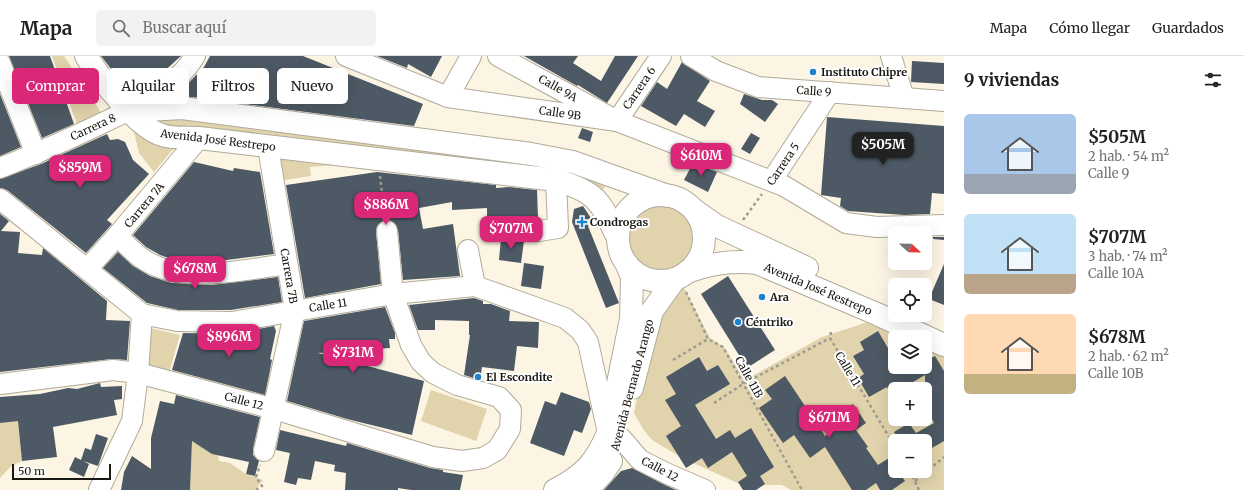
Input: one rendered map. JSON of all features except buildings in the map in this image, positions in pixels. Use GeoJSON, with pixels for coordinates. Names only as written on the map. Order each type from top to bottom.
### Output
{"type":"FeatureCollection","features":[{"type":"Feature","properties":{"kind":"main road","name":"Avenida José Restrepo"},"geometry":{"type":"LineString","coordinates":[[86,56],[95,71],[129,111],[148,130],[162,136],[198,138],[556,180],[573,185],[588,192],[597,201],[618,238]]}},
{"type":"Feature","properties":{"kind":"main road"},"geometry":{"type":"LineString","coordinates":[[129,111],[182,108],[532,154],[573,162],[680,200],[690,207],[698,216],[704,240],[696,263],[680,276],[662,281],[649,280],[637,274],[627,265],[620,252],[618,238],[622,220],[633,205],[644,199],[656,195],[668,196]]}},
{"type":"Feature","properties":{"kind":"main road","name":"Avenida José Restrepo"},"geometry":{"type":"LineString","coordinates":[[690,207],[718,226],[734,234],[888,305]]}},
{"type":"Feature","properties":{"kind":"main road","name":"Avenida José Restrepo"},"geometry":{"type":"LineString","coordinates":[[680,276],[707,264],[737,260],[757,263],[877,314],[944,345]]}},
{"type":"Feature","properties":{"kind":"main road","name":"Avenida Bernardo Arango"},"geometry":{"type":"LineString","coordinates":[[587,490],[603,473],[614,456],[614,436],[630,319],[632,278],[627,265]]}},
{"type":"Feature","properties":{"kind":"main road","name":"Avenida Bernardo Arango"},"geometry":{"type":"LineString","coordinates":[[555,490],[571,482],[587,468],[614,436],[652,311],[680,276]]}},
{"type":"Feature","properties":{"kind":"main road"},"geometry":{"type":"LineString","coordinates":[[926,322],[944,330]]}},
{"type":"Feature","properties":{"kind":"street","name":"Carrera 8"},"geometry":{"type":"LineString","coordinates":[[0,168],[36,154],[129,111],[170,85],[195,56]]}},
{"type":"Feature","properties":{"kind":"street","name":"Calle 9B"},"geometry":{"type":"LineString","coordinates":[[346,56],[448,96],[617,121],[772,180],[846,223],[877,227],[944,225]]}},
{"type":"Feature","properties":{"kind":"street"},"geometry":{"type":"LineString","coordinates":[[448,96],[471,56]]}},
{"type":"Feature","properties":{"kind":"street","name":"Calle 9A"},"geometry":{"type":"LineString","coordinates":[[498,56],[617,121]]}},
{"type":"Feature","properties":{"kind":"street","name":"Carrera 6"},"geometry":{"type":"LineString","coordinates":[[617,121],[662,56]]}},
{"type":"Feature","properties":{"kind":"street","name":"Calle 9"},"geometry":{"type":"LineString","coordinates":[[691,56],[716,71],[758,87],[944,101]]}},
{"type":"Feature","properties":{"kind":"street"},"geometry":{"type":"LineString","coordinates":[[891,56],[904,98]]}},
{"type":"Feature","properties":{"kind":"street"},"geometry":{"type":"LineString","coordinates":[[0,63],[36,154]]}},
{"type":"Feature","properties":{"kind":"street","name":"Carrera 5"},"geometry":{"type":"LineString","coordinates":[[772,180],[830,92]]}},
{"type":"Feature","properties":{"kind":"street","name":"Carrera 7A"},"geometry":{"type":"LineString","coordinates":[[87,270],[198,138]]}},
{"type":"Feature","properties":{"kind":"street","name":"Carrera 7B"},"geometry":{"type":"LineString","coordinates":[[264,452],[295,310],[268,147]]}},
{"type":"Feature","properties":{"kind":"street"},"geometry":{"type":"LineString","coordinates":[[503,227],[539,230],[558,228],[556,180]]}},
{"type":"Feature","properties":{"kind":"street","name":"Calle 11"},"geometry":{"type":"LineString","coordinates":[[0,199],[142,314],[177,321],[232,322],[393,294],[475,286],[565,318],[580,330],[588,342],[614,436]]}},
{"type":"Feature","properties":{"kind":"street"},"geometry":{"type":"LineString","coordinates":[[387,231],[393,294]]}},
{"type":"Feature","properties":{"kind":"street"},"geometry":{"type":"LineString","coordinates":[[117,236],[140,258],[157,266],[176,272],[201,275],[287,264]]}},
{"type":"Feature","properties":{"kind":"street"},"geometry":{"type":"LineString","coordinates":[[468,250],[475,286]]}},
{"type":"Feature","properties":{"kind":"street","name":"Calle 12"},"geometry":{"type":"LineString","coordinates":[[0,384],[113,370],[138,373],[274,409],[433,456],[462,461],[483,458],[497,450],[510,430],[510,410],[499,397],[457,385],[433,373],[421,362],[411,345],[393,294]]}},
{"type":"Feature","properties":{"kind":"street"},"geometry":{"type":"LineString","coordinates":[[99,490],[132,421],[138,373],[142,314]]}},
{"type":"Feature","properties":{"kind":"street","name":"Calle 12"},"geometry":{"type":"LineString","coordinates":[[614,436],[640,460],[705,490]]}},
{"type":"Feature","properties":{"kind":"path"},"geometry":{"type":"LineString","coordinates":[[378,159],[387,231]]}},
{"type":"Feature","properties":{"kind":"path","name":"Carrera 5"},"geometry":{"type":"LineString","coordinates":[[734,234],[772,180]]}},
{"type":"Feature","properties":{"kind":"path"},"geometry":{"type":"LineString","coordinates":[[673,360],[708,339],[680,276]]}},
{"type":"Feature","properties":{"kind":"path"},"geometry":{"type":"LineString","coordinates":[[714,403],[744,384],[830,338],[831,332]]}},
{"type":"Feature","properties":{"kind":"path","name":"Calle 11"},"geometry":{"type":"LineString","coordinates":[[830,338],[888,435]]}},
{"type":"Feature","properties":{"kind":"path","name":"Calle 11B"},"geometry":{"type":"LineString","coordinates":[[708,339],[723,347],[802,490]]}},
{"type":"Feature","properties":{"kind":"path"},"geometry":{"type":"LineString","coordinates":[[256,490],[262,486],[256,477],[264,452]]}},
{"type":"Feature","properties":{"kind":"path"},"geometry":{"type":"LineString","coordinates":[[916,481],[944,457]]}},
{"type":"Feature","properties":{"kind":"path"},"geometry":{"type":"LineString","coordinates":[[914,478],[919,490]]}},
{"type":"Feature","properties":{"kind":"shaded area"},"geometry":{"type":"Polygon","coordinates":[[[52,56],[64,56],[72,68],[56,68],[52,56]]]}},
{"type":"Feature","properties":{"kind":"shaded area"},"geometry":{"type":"Polygon","coordinates":[[[70,104],[95,104],[102,114],[77,124],[70,104]]]}},
{"type":"Feature","properties":{"kind":"shaded area"},"geometry":{"type":"Polygon","coordinates":[[[129,111],[530,162],[609,183],[601,191],[179,142],[154,172],[139,153],[129,111]]]}},
{"type":"Feature","properties":{"kind":"shaded area"},"geometry":{"type":"Polygon","coordinates":[[[273,155],[336,165],[310,167],[311,176],[278,181],[273,155]]]}},
{"type":"Feature","properties":{"kind":"shaded area"},"geometry":{"type":"Polygon","coordinates":[[[660,205],[672,208],[683,215],[690,226],[693,238],[690,250],[683,261],[672,268],[660,271],[648,268],[637,261],[630,250],[627,238],[630,226],[637,215],[648,208],[660,205]]]}},
{"type":"Feature","properties":{"kind":"shaded area"},"geometry":{"type":"Polygon","coordinates":[[[681,282],[710,338],[724,347],[745,380],[822,337],[883,317],[888,319],[888,322],[894,322],[911,330],[888,330],[888,374],[932,374],[932,339],[944,345],[944,490],[791,490],[782,485],[760,485],[749,488],[682,458],[652,440],[643,429],[634,413],[654,319],[681,282]]]}},
{"type":"Feature","properties":{"kind":"shaded area"},"geometry":{"type":"Polygon","coordinates":[[[150,328],[180,335],[168,376],[142,369],[150,328]]]}},
{"type":"Feature","properties":{"kind":"shaded area"},"geometry":{"type":"Polygon","coordinates":[[[431,390],[487,409],[476,441],[421,421],[431,390]]]}},
{"type":"Feature","properties":{"kind":"shaded area"},"geometry":{"type":"Polygon","coordinates":[[[18,420],[22,461],[11,466],[0,478],[0,423],[18,420]]]}},
{"type":"Feature","properties":{"kind":"shaded area"},"geometry":{"type":"Polygon","coordinates":[[[192,439],[218,455],[219,461],[230,463],[246,474],[263,480],[255,490],[190,490],[192,439]]]}},
{"type":"Feature","properties":{"kind":"place","name":"Instituto Chipre"},"geometry":{"type":"Point","coordinates":[813,72]}},
{"type":"Feature","properties":{"kind":"place","name":"Condrogas"},"geometry":{"type":"Point","coordinates":[582,222]}},
{"type":"Feature","properties":{"kind":"place","name":"Ara"},"geometry":{"type":"Point","coordinates":[762,297]}},
{"type":"Feature","properties":{"kind":"place","name":"Céntriko"},"geometry":{"type":"Point","coordinates":[738,322]}},
{"type":"Feature","properties":{"kind":"place","name":"El Escondite"},"geometry":{"type":"Point","coordinates":[478,377]}}]}
